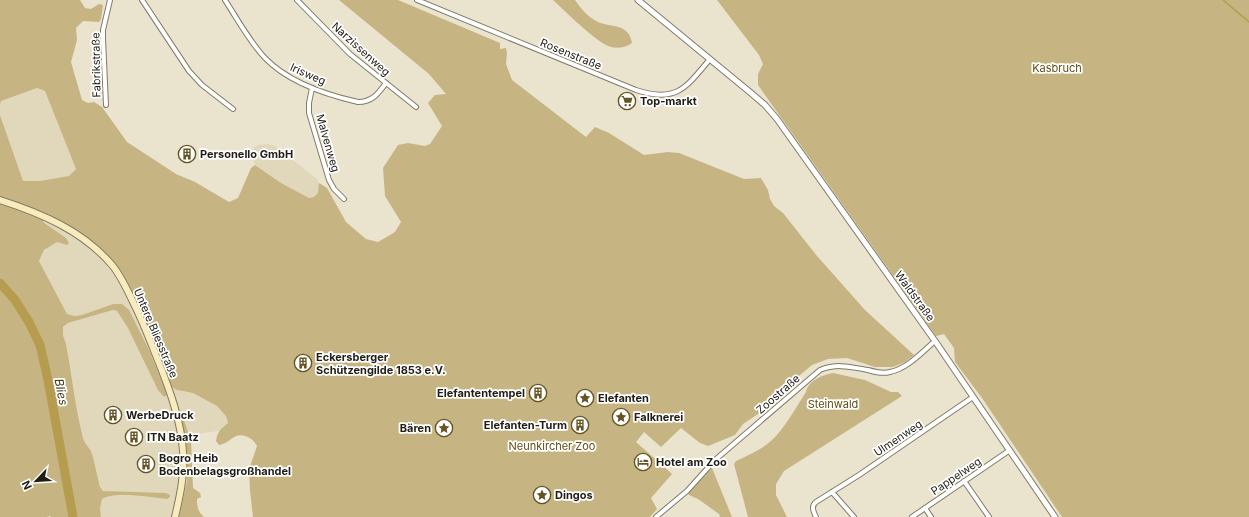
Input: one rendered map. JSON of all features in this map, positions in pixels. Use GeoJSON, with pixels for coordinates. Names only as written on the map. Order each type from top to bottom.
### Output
{"type":"FeatureCollection","features":[{"type":"Feature","properties":{"kind":"main road","name":"Untere Bliesstraße"},"geometry":{"type":"LineString","coordinates":[[0,200],[31,210],[71,230],[88,242],[112,265],[124,283],[144,324],[171,394],[180,431],[183,452],[183,472],[182,486],[175,517]]}},
{"type":"Feature","properties":{"kind":"street","name":"Fabrikstraße"},"geometry":{"type":"LineString","coordinates":[[106,105],[103,30],[110,0]]}},
{"type":"Feature","properties":{"kind":"street"},"geometry":{"type":"LineString","coordinates":[[142,0],[189,71],[202,85],[233,109]]}},
{"type":"Feature","properties":{"kind":"street","name":"Irisweg"},"geometry":{"type":"LineString","coordinates":[[225,0],[266,60],[286,76],[312,88],[358,102],[364,102],[375,97],[386,83]]}},
{"type":"Feature","properties":{"kind":"street","name":"Narzissenweg"},"geometry":{"type":"LineString","coordinates":[[297,0],[350,54],[416,107]]}},
{"type":"Feature","properties":{"kind":"street","name":"Rosenstraße"},"geometry":{"type":"LineString","coordinates":[[417,0],[636,90],[650,94],[662,95],[675,93],[691,82],[710,59]]}},
{"type":"Feature","properties":{"kind":"street","name":"Waldstraße"},"geometry":{"type":"LineString","coordinates":[[638,0],[751,93],[765,105],[777,119],[935,341],[1055,517]]}},
{"type":"Feature","properties":{"kind":"street","name":"Malvenweg"},"geometry":{"type":"LineString","coordinates":[[312,88],[309,103],[311,119],[329,180],[334,189],[344,199]]}},
{"type":"Feature","properties":{"kind":"street","name":"Zoostraße"},"geometry":{"type":"LineString","coordinates":[[656,517],[684,494],[720,454],[820,370],[830,366],[837,366],[851,367],[880,373],[890,372],[909,364],[935,341]]}},
{"type":"Feature","properties":{"kind":"street","name":"Ulmenweg"},"geometry":{"type":"LineString","coordinates":[[816,517],[812,508],[813,504],[973,397]]}},
{"type":"Feature","properties":{"kind":"street","name":"Pappelweg"},"geometry":{"type":"LineString","coordinates":[[912,517],[1010,450]]}},
{"type":"Feature","properties":{"kind":"street"},"geometry":{"type":"LineString","coordinates":[[964,481],[989,517]]}},
{"type":"Feature","properties":{"kind":"street"},"geometry":{"type":"LineString","coordinates":[[832,492],[854,517]]}},
{"type":"Feature","properties":{"kind":"street"},"geometry":{"type":"LineString","coordinates":[[925,508],[931,517]]}},
{"type":"Feature","properties":{"kind":"shaded area"},"geometry":{"type":"Polygon","coordinates":[[[37,88],[45,91],[76,169],[69,176],[23,182],[0,115],[0,105],[1,101],[37,88]]]}},
{"type":"Feature","properties":{"kind":"shaded area"},"geometry":{"type":"Polygon","coordinates":[[[268,144],[275,146],[317,179],[320,186],[318,193],[314,197],[309,198],[281,183],[255,165],[252,156],[254,148],[258,145],[268,144]]]}},
{"type":"Feature","properties":{"kind":"shaded area"},"geometry":{"type":"Polygon","coordinates":[[[47,214],[73,228],[90,240],[114,264],[162,365],[166,366],[177,390],[193,393],[207,400],[217,406],[226,416],[228,423],[218,431],[190,435],[184,420],[181,420],[187,452],[187,481],[179,517],[101,517],[100,509],[102,499],[106,496],[165,493],[103,491],[100,487],[91,453],[89,448],[85,445],[83,439],[66,344],[63,335],[63,327],[68,323],[113,310],[117,311],[128,328],[150,352],[113,304],[82,315],[75,316],[67,314],[39,261],[44,250],[57,242],[67,245],[66,238],[43,222],[47,214]]]}},
{"type":"Feature","properties":{"kind":"green space","name":"Neunkircher Zoo"},"geometry":{"type":"Polygon","coordinates":[[[0,0],[80,0],[85,8],[91,9],[99,4],[103,5],[101,19],[99,22],[83,21],[76,28],[77,40],[71,62],[82,100],[88,103],[94,102],[102,107],[127,142],[176,174],[195,182],[229,202],[238,198],[251,168],[255,165],[281,183],[309,198],[314,197],[318,193],[319,183],[327,188],[346,222],[366,239],[378,242],[395,232],[401,222],[385,196],[383,168],[398,145],[408,143],[425,146],[430,144],[442,126],[428,103],[435,95],[446,94],[429,74],[339,0],[398,0],[500,43],[500,49],[506,48],[506,64],[512,80],[586,137],[595,127],[609,133],[644,155],[668,152],[679,153],[744,179],[761,178],[768,190],[770,199],[774,206],[783,213],[817,256],[865,310],[914,355],[905,362],[893,367],[875,367],[847,358],[828,359],[812,365],[761,412],[743,424],[735,435],[708,446],[700,443],[681,428],[661,447],[644,432],[636,442],[672,474],[651,498],[657,509],[650,517],[253,517],[249,469],[257,446],[255,443],[248,437],[239,435],[219,445],[216,441],[220,430],[228,423],[226,416],[217,406],[193,393],[177,390],[172,387],[165,373],[168,370],[166,366],[162,365],[114,264],[90,240],[73,228],[48,214],[43,222],[66,238],[69,243],[67,245],[57,242],[44,250],[39,261],[67,314],[75,316],[82,315],[113,304],[122,304],[129,310],[150,352],[167,395],[164,397],[158,390],[128,328],[117,311],[113,310],[68,323],[63,327],[63,335],[66,344],[80,426],[84,440],[92,454],[100,487],[103,491],[166,493],[170,495],[170,497],[167,499],[133,495],[115,495],[107,497],[102,499],[100,509],[101,517],[0,517],[0,115],[23,181],[39,181],[69,176],[76,169],[45,91],[37,88],[1,101],[0,105],[0,0]]]}},
{"type":"Feature","properties":{"kind":"green space"},"geometry":{"type":"Polygon","coordinates":[[[553,0],[575,0],[594,20],[603,24],[624,29],[630,37],[632,43],[628,46],[619,48],[605,45],[553,0]]]}},
{"type":"Feature","properties":{"kind":"green space","name":"Kasbruch"},"geometry":{"type":"Polygon","coordinates":[[[717,0],[1249,0],[1249,517],[1062,517],[982,398],[955,362],[954,348],[944,334],[936,336],[758,85],[758,74],[763,64],[759,55],[717,0]]]}},
{"type":"Feature","properties":{"kind":"green space","name":"Steinwald"},"geometry":{"type":"Polygon","coordinates":[[[833,373],[865,380],[891,392],[898,392],[902,396],[784,471],[776,484],[776,495],[787,517],[748,517],[734,464],[736,461],[759,450],[771,441],[785,425],[807,388],[820,377],[833,373]]]}},
{"type":"Feature","properties":{"kind":"green space"},"geometry":{"type":"Polygon","coordinates":[[[182,419],[184,420],[191,440],[193,488],[200,493],[201,497],[197,499],[198,507],[200,513],[204,517],[179,517],[187,481],[187,452],[182,419]]]}},
{"type":"Feature","properties":{"kind":"green space"},"geometry":{"type":"Polygon","coordinates":[[[712,468],[732,517],[720,517],[719,514],[688,493],[712,468]]]}},
{"type":"Feature","properties":{"kind":"waterway"},"geometry":{"type":"LineString","coordinates":[[1223,0],[1249,22]]}},
{"type":"Feature","properties":{"kind":"waterway","name":"Blies"},"geometry":{"type":"LineString","coordinates":[[0,283],[15,300],[29,322],[40,345],[48,380],[73,517]]}},
{"type":"Feature","properties":{"kind":"place","name":"Top-markt"},"geometry":{"type":"Point","coordinates":[627,101]}},
{"type":"Feature","properties":{"kind":"place","name":"Personello GmbH"},"geometry":{"type":"Point","coordinates":[187,154]}},
{"type":"Feature","properties":{"kind":"place","name":"Eckersberger Schützengilde 1853 e.V."},"geometry":{"type":"Point","coordinates":[303,363]}},
{"type":"Feature","properties":{"kind":"place","name":"Elefantentempel"},"geometry":{"type":"Point","coordinates":[538,393]}},
{"type":"Feature","properties":{"kind":"place","name":"Elefanten"},"geometry":{"type":"Point","coordinates":[585,398]}},
{"type":"Feature","properties":{"kind":"place","name":"WerbeDruck"},"geometry":{"type":"Point","coordinates":[113,415]}},
{"type":"Feature","properties":{"kind":"place","name":"Falknerei"},"geometry":{"type":"Point","coordinates":[621,417]}},
{"type":"Feature","properties":{"kind":"place","name":"Elefanten-Turm"},"geometry":{"type":"Point","coordinates":[580,425]}},
{"type":"Feature","properties":{"kind":"place","name":"Bären"},"geometry":{"type":"Point","coordinates":[444,428]}},
{"type":"Feature","properties":{"kind":"place","name":"ITN Baatz"},"geometry":{"type":"Point","coordinates":[134,437]}},
{"type":"Feature","properties":{"kind":"place","name":"Hotel am Zoo"},"geometry":{"type":"Point","coordinates":[643,462]}},
{"type":"Feature","properties":{"kind":"place","name":"Bogro Heib Bodenbelagsgroßhandel"},"geometry":{"type":"Point","coordinates":[146,464]}},
{"type":"Feature","properties":{"kind":"place","name":"Dingos"},"geometry":{"type":"Point","coordinates":[542,495]}}]}
